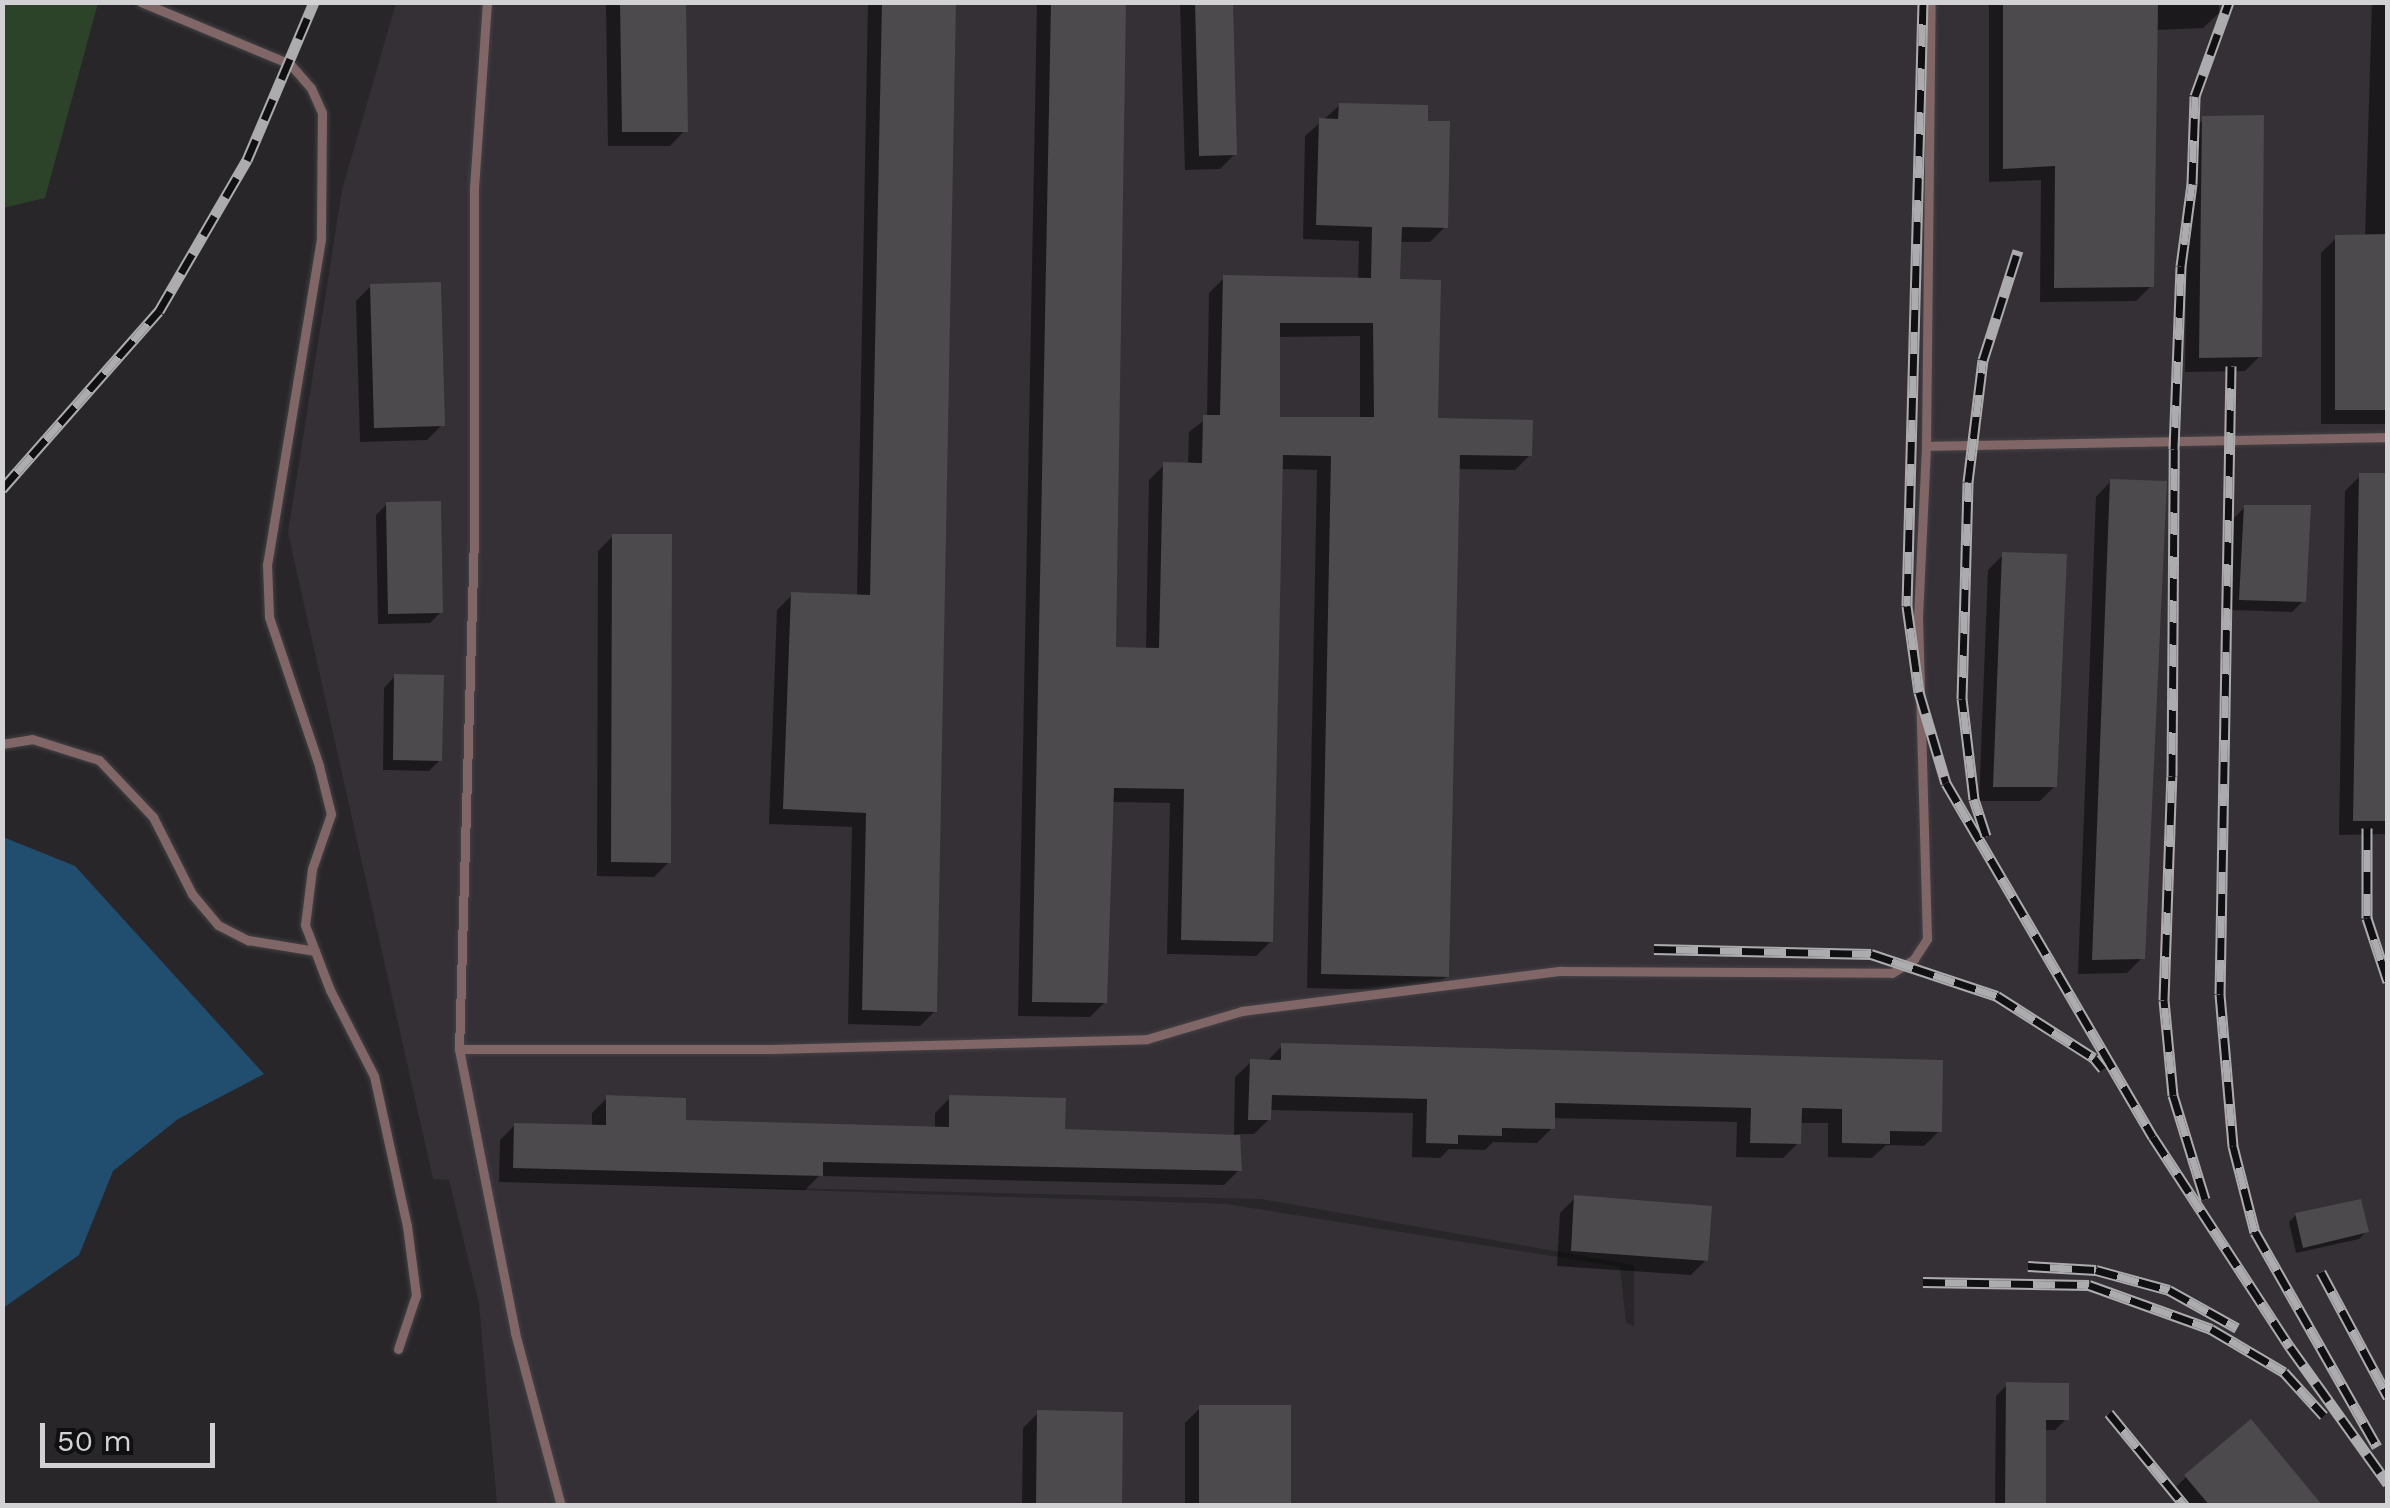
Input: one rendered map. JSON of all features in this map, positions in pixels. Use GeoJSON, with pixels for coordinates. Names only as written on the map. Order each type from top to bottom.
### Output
{"type":"FeatureCollection","features":[{"type":"Feature","properties":{"kind":"lane"},"geometry":{"type":"LineString","coordinates":[[141,2],[290,64],[311,88],[322,114],[320,239],[266,564],[269,617],[320,766],[331,814],[312,868],[304,924],[374,1076],[408,1226],[416,1295],[398,1349]]}},
{"type":"Feature","properties":{"kind":"lane"},"geometry":{"type":"LineString","coordinates":[[488,2],[474,186],[474,536],[459,1050],[515,1333],[560,1506]]}},
{"type":"Feature","properties":{"kind":"lane"},"geometry":{"type":"LineString","coordinates":[[459,1050],[771,1049],[1147,1039],[1242,1011],[1560,971],[1892,973],[1914,959],[1927,939],[1918,617],[1926,446],[1930,2]]}},
{"type":"Feature","properties":{"kind":"lane"},"geometry":{"type":"LineString","coordinates":[[1926,446],[2388,438]]}},
{"type":"Feature","properties":{"kind":"lane"},"geometry":{"type":"LineString","coordinates":[[2,744],[32,739],[99,760],[153,817],[192,894],[218,925],[248,940],[315,951]]}},
{"type":"Feature","properties":{"kind":"shaded area"},"geometry":{"type":"Polygon","coordinates":[[[396,3],[2387,3],[2387,1505],[497,1505],[479,1304],[449,1180],[433,1179],[288,533],[342,190],[396,3]],[[649,1185],[1227,1204],[1620,1267],[1626,1322],[1634,1327],[1634,1265],[1261,1199],[649,1185]]]}},
{"type":"Feature","properties":{"kind":"green space"},"geometry":{"type":"Polygon","coordinates":[[[2,3],[98,3],[45,198],[3,208],[2,3]]]}},
{"type":"Feature","properties":{"kind":"water"},"geometry":{"type":"Polygon","coordinates":[[[3,837],[75,866],[264,1074],[178,1119],[113,1171],[79,1255],[3,1308],[3,837]]]}},
{"type":"Feature","properties":{"kind":"building"},"geometry":{"type":"Polygon","coordinates":[[[620,2],[686,2],[688,132],[622,132],[620,2]]]}},
{"type":"Feature","properties":{"kind":"building"},"geometry":{"type":"Polygon","coordinates":[[[882,2],[956,2],[937,1012],[862,1010],[866,813],[783,809],[791,592],[870,595],[882,2]]]}},
{"type":"Feature","properties":{"kind":"building"},"geometry":{"type":"Polygon","coordinates":[[[1051,2],[1126,2],[1116,647],[1159,648],[1163,462],[1202,463],[1203,415],[1220,415],[1223,275],[1371,278],[1372,227],[1316,225],[1319,118],[1338,119],[1339,103],[1428,105],[1428,121],[1450,121],[1448,228],[1402,227],[1400,279],[1441,280],[1438,418],[1533,420],[1532,456],[1460,455],[1449,977],[1321,974],[1331,456],[1283,455],[1273,942],[1181,940],[1184,789],[1114,788],[1107,1003],[1032,1002],[1051,2]],[[1280,323],[1280,417],[1374,417],[1373,323],[1280,323]]]}},
{"type":"Feature","properties":{"kind":"building"},"geometry":{"type":"Polygon","coordinates":[[[1195,2],[1233,2],[1237,155],[1199,156],[1195,2]]]}},
{"type":"Feature","properties":{"kind":"building"},"geometry":{"type":"Polygon","coordinates":[[[2003,2],[2158,2],[2154,287],[2054,288],[2055,166],[2003,169],[2003,2]]]}},
{"type":"Feature","properties":{"kind":"building"},"geometry":{"type":"Polygon","coordinates":[[[2264,115],[2262,357],[2199,358],[2202,116],[2264,115]]]}},
{"type":"Feature","properties":{"kind":"building"},"geometry":{"type":"Polygon","coordinates":[[[2388,234],[2388,410],[2335,410],[2335,235],[2388,234]]]}},
{"type":"Feature","properties":{"kind":"building"},"geometry":{"type":"Polygon","coordinates":[[[441,282],[445,426],[374,428],[370,284],[441,282]]]}},
{"type":"Feature","properties":{"kind":"building"},"geometry":{"type":"Polygon","coordinates":[[[2359,473],[2388,473],[2388,821],[2353,821],[2359,473]]]}},
{"type":"Feature","properties":{"kind":"building"},"geometry":{"type":"Polygon","coordinates":[[[2110,479],[2167,481],[2145,959],[2092,960],[2110,479]]]}},
{"type":"Feature","properties":{"kind":"building"},"geometry":{"type":"Polygon","coordinates":[[[441,501],[443,613],[388,614],[386,502],[441,501]]]}},
{"type":"Feature","properties":{"kind":"building"},"geometry":{"type":"Polygon","coordinates":[[[2244,505],[2311,505],[2306,602],[2239,600],[2244,505]]]}},
{"type":"Feature","properties":{"kind":"building"},"geometry":{"type":"Polygon","coordinates":[[[612,534],[672,534],[671,863],[611,862],[612,534]]]}},
{"type":"Feature","properties":{"kind":"building"},"geometry":{"type":"Polygon","coordinates":[[[2002,552],[2067,554],[2057,787],[1993,787],[2002,552]]]}},
{"type":"Feature","properties":{"kind":"building"},"geometry":{"type":"Polygon","coordinates":[[[394,674],[444,675],[442,761],[393,760],[394,674]]]}},
{"type":"Feature","properties":{"kind":"building"},"geometry":{"type":"Polygon","coordinates":[[[1281,1043],[1943,1060],[1942,1132],[1890,1131],[1890,1144],[1842,1143],[1842,1109],[1802,1108],[1801,1144],[1750,1143],[1751,1108],[1555,1103],[1555,1129],[1502,1128],[1502,1136],[1458,1135],[1458,1144],[1426,1143],[1427,1099],[1272,1095],[1271,1120],[1248,1120],[1250,1059],[1281,1060],[1281,1043]]]}},
{"type":"Feature","properties":{"kind":"building"},"geometry":{"type":"Polygon","coordinates":[[[606,1095],[686,1098],[686,1120],[949,1127],[949,1095],[1066,1098],[1065,1129],[1240,1135],[1242,1171],[823,1162],[823,1176],[513,1168],[514,1123],[606,1125],[606,1095]]]}},
{"type":"Feature","properties":{"kind":"building"},"geometry":{"type":"Polygon","coordinates":[[[1574,1195],[1712,1206],[1708,1261],[1571,1251],[1574,1195]]]}},
{"type":"Feature","properties":{"kind":"building"},"geometry":{"type":"Polygon","coordinates":[[[2361,1199],[2369,1232],[2303,1248],[2295,1213],[2361,1199]]]}},
{"type":"Feature","properties":{"kind":"building"},"geometry":{"type":"Polygon","coordinates":[[[2006,1382],[2069,1383],[2069,1420],[2046,1420],[2046,1506],[2005,1506],[2006,1382]]]}},
{"type":"Feature","properties":{"kind":"building"},"geometry":{"type":"Polygon","coordinates":[[[1199,1405],[1291,1405],[1291,1506],[1199,1506],[1199,1405]]]}},
{"type":"Feature","properties":{"kind":"building"},"geometry":{"type":"Polygon","coordinates":[[[1037,1410],[1123,1412],[1122,1506],[1036,1506],[1037,1410]]]}},
{"type":"Feature","properties":{"kind":"building"},"geometry":{"type":"Polygon","coordinates":[[[2251,1419],[2323,1506],[2210,1506],[2184,1475],[2251,1419]]]}},
{"type":"Feature","properties":{"kind":"railway"},"geometry":{"type":"LineString","coordinates":[[2,489],[159,311],[247,160],[314,2]]}},
{"type":"Feature","properties":{"kind":"railway"},"geometry":{"type":"LineString","coordinates":[[1923,2],[1907,606],[1919,692],[1946,783],[2153,1137],[2290,1347],[2388,1484]]}},
{"type":"Feature","properties":{"kind":"railway"},"geometry":{"type":"LineString","coordinates":[[2205,1199],[2173,1095],[2164,1000],[2172,776],[2174,449],[2181,266],[2192,184],[2195,96],[2229,2]]}},
{"type":"Feature","properties":{"kind":"railway"},"geometry":{"type":"LineString","coordinates":[[1986,836],[1974,799],[1962,699],[1968,482],[1983,360],[2018,250]]}},
{"type":"Feature","properties":{"kind":"railway"},"geometry":{"type":"LineString","coordinates":[[2231,366],[2220,994],[2233,1146],[2255,1232],[2377,1447]]}},
{"type":"Feature","properties":{"kind":"railway"},"geometry":{"type":"LineString","coordinates":[[2367,828],[2367,918],[2388,982]]}},
{"type":"Feature","properties":{"kind":"railway"},"geometry":{"type":"LineString","coordinates":[[1654,949],[1871,954],[1997,996],[2094,1058],[2103,1069]]}},
{"type":"Feature","properties":{"kind":"railway"},"geometry":{"type":"LineString","coordinates":[[2028,1266],[2096,1270],[2169,1290],[2237,1328]]}},
{"type":"Feature","properties":{"kind":"railway"},"geometry":{"type":"LineString","coordinates":[[2321,1272],[2388,1397]]}},
{"type":"Feature","properties":{"kind":"railway"},"geometry":{"type":"LineString","coordinates":[[1923,1282],[2089,1285],[2211,1329],[2284,1372],[2324,1416]]}},
{"type":"Feature","properties":{"kind":"railway"},"geometry":{"type":"LineString","coordinates":[[2109,1413],[2185,1506]]}}]}
